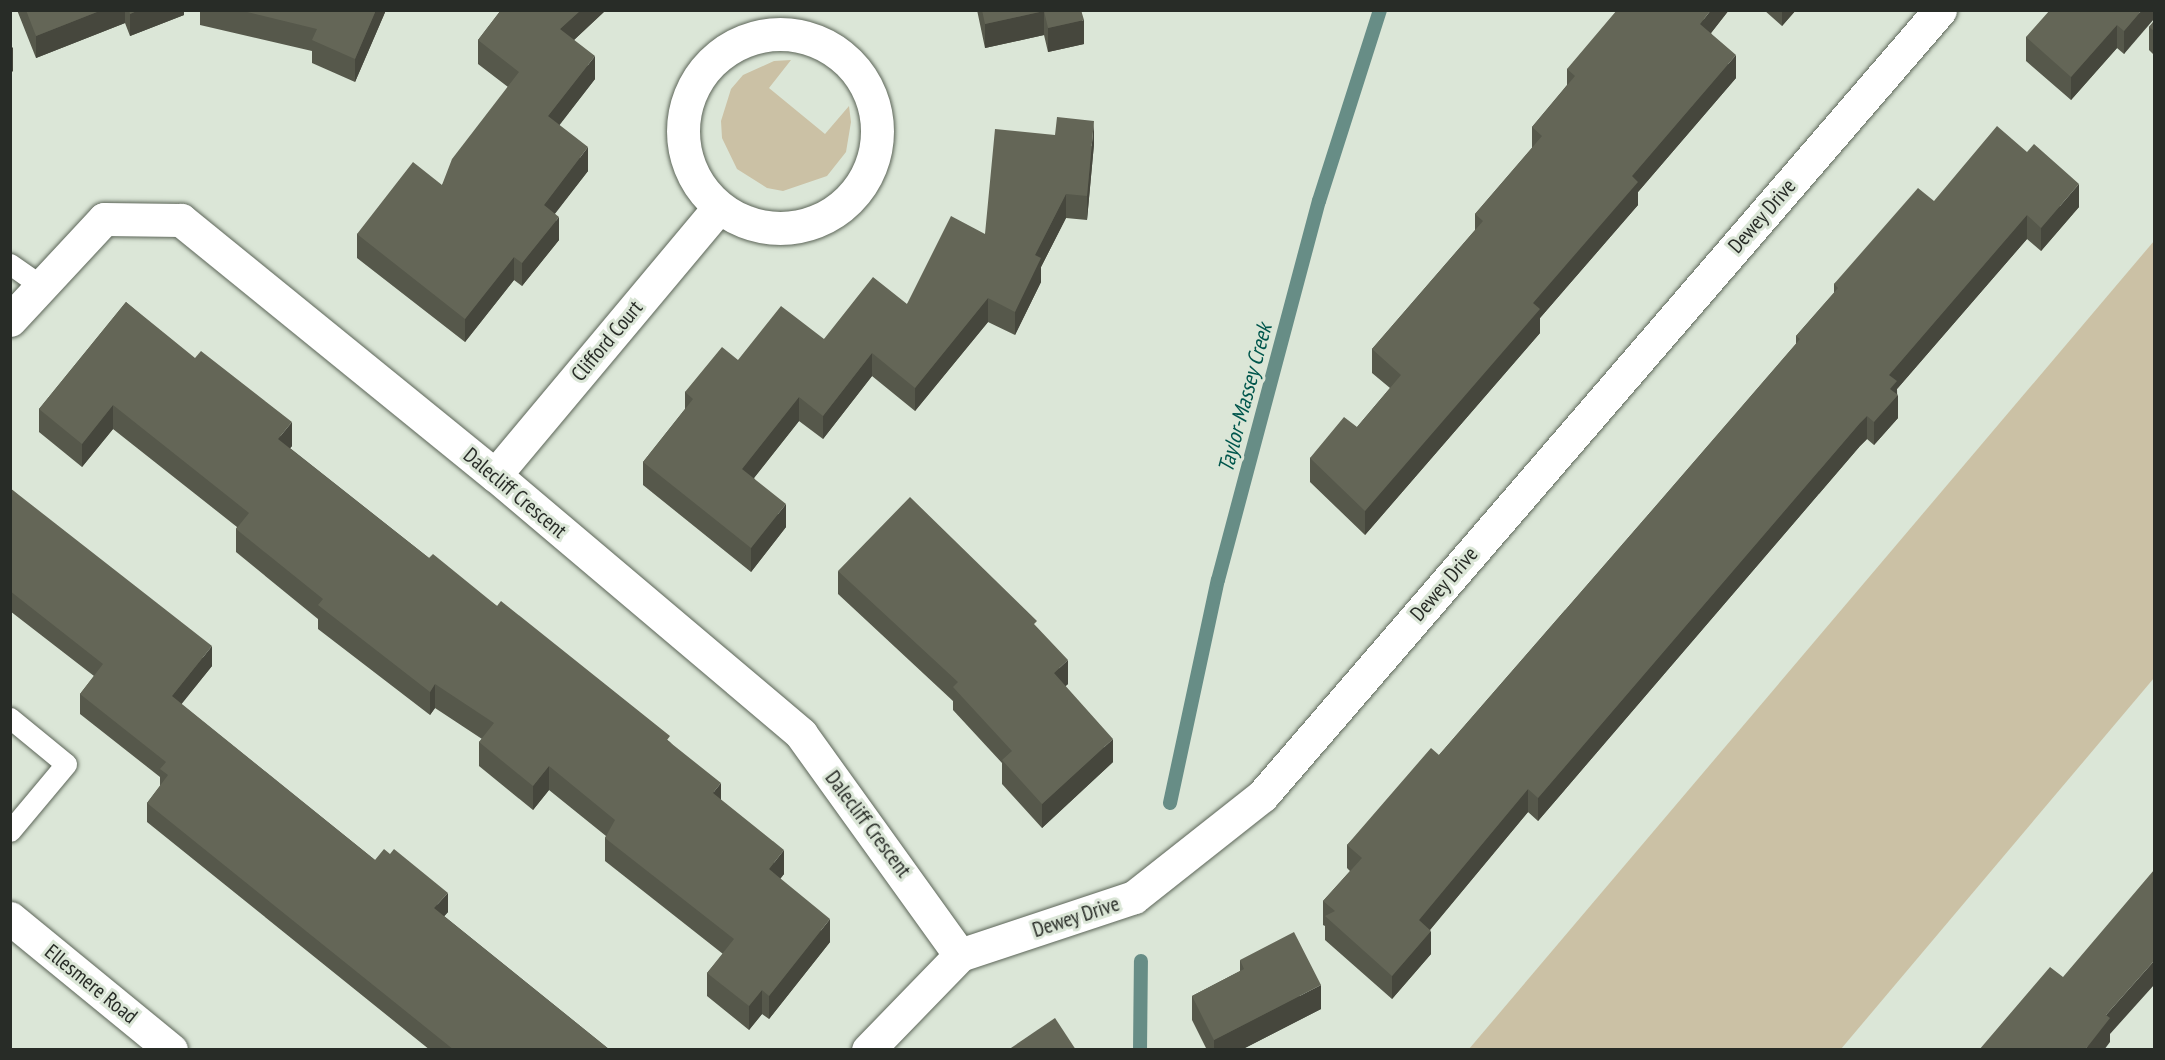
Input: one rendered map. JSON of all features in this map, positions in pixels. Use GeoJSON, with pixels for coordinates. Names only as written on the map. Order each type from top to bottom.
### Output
{"type":"FeatureCollection","features":[{"type":"Feature","properties":{"kind":"street","name":"Dewey Drive"},"geometry":{"type":"LineString","coordinates":[[868,1050],[960,955],[1134,897],[1262,796],[1940,10]]}},
{"type":"Feature","properties":{"kind":"street"},"geometry":{"type":"LineString","coordinates":[[775,34],[808,37],[838,53],[862,77],[875,108],[877,138],[871,167],[855,194],[832,214],[785,228],[745,222],[719,207],[697,182],[684,150],[684,117],[694,85],[714,58],[754,38],[775,34]]}},
{"type":"Feature","properties":{"kind":"street","name":"Clifford Court"},"geometry":{"type":"LineString","coordinates":[[495,475],[719,207]]}},
{"type":"Feature","properties":{"kind":"street","name":"Dalecliff Crescent"},"geometry":{"type":"LineString","coordinates":[[10,320],[39,284],[104,219],[181,220],[495,475],[801,734],[960,955]]}},
{"type":"Feature","properties":{"kind":"street","name":"Ellesmere Road"},"geometry":{"type":"LineString","coordinates":[[10,918],[171,1050]]}},
{"type":"Feature","properties":{"kind":"lane"},"geometry":{"type":"LineString","coordinates":[[10,264],[39,284]]}},
{"type":"Feature","properties":{"kind":"lane"},"geometry":{"type":"LineString","coordinates":[[10,718],[66,764],[10,831]]}},
{"type":"Feature","properties":{"kind":"shaded area"},"geometry":{"type":"Polygon","coordinates":[[[791,60],[769,88],[825,134],[849,106],[851,122],[846,152],[827,176],[783,191],[767,188],[737,169],[722,138],[721,121],[731,89],[743,75],[774,61],[791,60]]]}},
{"type":"Feature","properties":{"kind":"shaded area"},"geometry":{"type":"Polygon","coordinates":[[[2154,241],[2154,678],[1841,1049],[1469,1049],[2154,241]]]}},
{"type":"Feature","properties":{"kind":"building"},"geometry":{"type":"Polygon","coordinates":[[[26,10],[102,10],[36,36],[26,10]]]}},
{"type":"Feature","properties":{"kind":"building"},"geometry":{"type":"Polygon","coordinates":[[[239,10],[376,10],[355,59],[312,40],[317,29],[239,10]]]}},
{"type":"Feature","properties":{"kind":"building"},"geometry":{"type":"Polygon","coordinates":[[[501,10],[581,10],[560,29],[595,56],[548,116],[588,147],[544,205],[559,217],[522,263],[514,257],[465,319],[357,234],[413,162],[442,185],[452,159],[519,72],[478,40],[501,10]]]}},
{"type":"Feature","properties":{"kind":"building"},"geometry":{"type":"Polygon","coordinates":[[[982,10],[1081,10],[1084,20],[1048,28],[1044,11],[985,24],[982,10]]]}},
{"type":"Feature","properties":{"kind":"building"},"geometry":{"type":"Polygon","coordinates":[[[1617,10],[1711,10],[1700,24],[1736,55],[1632,176],[1638,182],[1533,303],[1540,309],[1365,511],[1310,458],[1344,417],[1357,427],[1401,375],[1372,349],[1483,221],[1475,214],[1542,136],[1532,127],[1575,76],[1567,69],[1617,10]]]}},
{"type":"Feature","properties":{"kind":"building"},"geometry":{"type":"Polygon","coordinates":[[[2050,10],[2142,10],[2124,31],[2117,25],[2071,77],[2026,37],[2050,10]]]}},
{"type":"Feature","properties":{"kind":"building"},"geometry":{"type":"Polygon","coordinates":[[[2154,21],[2154,31],[2149,27],[2154,21]]]}},
{"type":"Feature","properties":{"kind":"building"},"geometry":{"type":"Polygon","coordinates":[[[1057,117],[1094,121],[1087,196],[1066,194],[1035,255],[1041,258],[1015,312],[988,298],[915,388],[872,353],[823,416],[799,397],[742,469],[786,504],[751,548],[643,462],[693,399],[685,392],[722,347],[738,360],[781,306],[824,339],[873,277],[907,304],[951,216],[985,234],[995,129],[1055,135],[1057,117]]]}},
{"type":"Feature","properties":{"kind":"building"},"geometry":{"type":"Polygon","coordinates":[[[1997,126],[2027,152],[2034,144],[2079,184],[2041,228],[2027,215],[1889,375],[1897,381],[1890,389],[1898,395],[1874,422],[1867,416],[1860,423],[1538,798],[1528,789],[1419,920],[1431,931],[1392,976],[1325,916],[1335,911],[1323,901],[1362,858],[1347,845],[1431,748],[1439,755],[1654,508],[1800,339],[1796,336],[1838,288],[1834,284],[1918,188],[1934,201],[1997,126]]]}},
{"type":"Feature","properties":{"kind":"building"},"geometry":{"type":"Polygon","coordinates":[[[126,302],[195,358],[201,351],[292,422],[278,439],[429,558],[433,554],[497,606],[501,601],[670,736],[667,740],[721,783],[713,793],[784,850],[769,869],[830,919],[769,996],[762,990],[749,1006],[707,973],[734,939],[605,838],[615,820],[549,766],[533,786],[479,742],[494,723],[435,684],[430,692],[318,605],[323,599],[236,529],[249,513],[113,405],[82,444],[39,409],[126,302]]]}},
{"type":"Feature","properties":{"kind":"building"},"geometry":{"type":"Polygon","coordinates":[[[10,488],[212,646],[172,696],[375,860],[384,849],[390,854],[394,849],[448,893],[434,908],[610,1050],[454,1050],[147,803],[168,775],[160,769],[166,762],[80,694],[103,664],[10,591],[10,488]]]}},
{"type":"Feature","properties":{"kind":"building"},"geometry":{"type":"Polygon","coordinates":[[[910,497],[1037,621],[1034,624],[1068,660],[1054,673],[1113,739],[1042,804],[1002,760],[1012,751],[953,687],[958,682],[838,571],[910,497]]]}},
{"type":"Feature","properties":{"kind":"building"},"geometry":{"type":"Polygon","coordinates":[[[2154,870],[2154,961],[2106,1015],[2110,1018],[2085,1050],[1979,1050],[2050,967],[2063,977],[2154,870]]]}},
{"type":"Feature","properties":{"kind":"building"},"geometry":{"type":"Polygon","coordinates":[[[1294,932],[1321,985],[1214,1040],[1192,996],[1244,969],[1240,960],[1294,932]]]}},
{"type":"Feature","properties":{"kind":"building"},"geometry":{"type":"Polygon","coordinates":[[[1055,1018],[1076,1050],[1008,1050],[1055,1018]]]}},
{"type":"Feature","properties":{"kind":"waterway","name":"Taylor-Massey Creek"},"geometry":{"type":"LineString","coordinates":[[1170,803],[1218,580],[1319,201],[1380,10]]}},
{"type":"Feature","properties":{"kind":"waterway","name":"Taylor-Massey Creek"},"geometry":{"type":"LineString","coordinates":[[1140,1050],[1141,961]]}}]}
